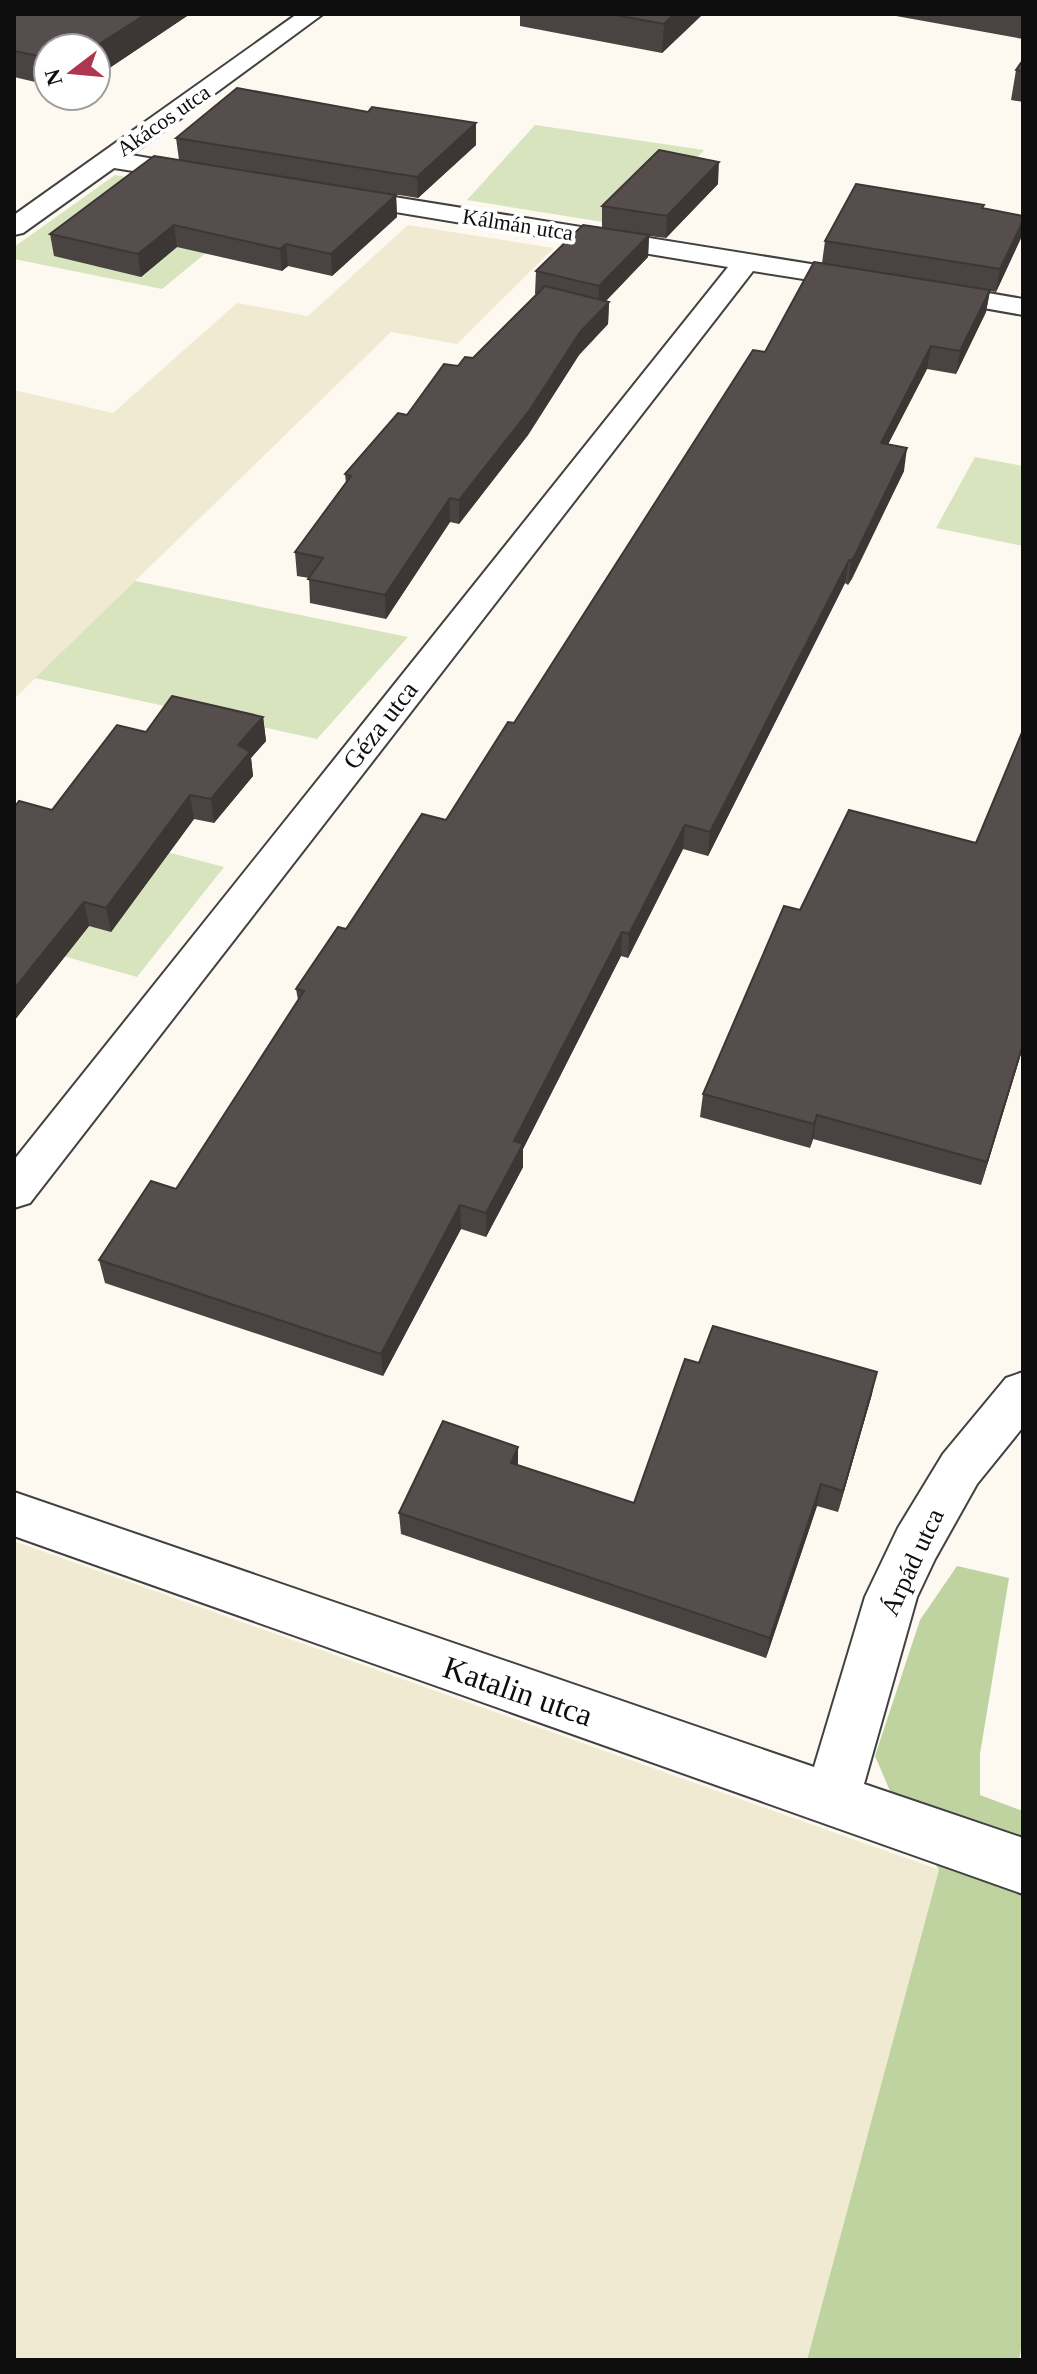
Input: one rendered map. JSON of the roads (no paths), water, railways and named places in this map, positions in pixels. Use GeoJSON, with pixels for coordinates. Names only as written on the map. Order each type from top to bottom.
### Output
{"type":"FeatureCollection","features":[{"type":"Feature","properties":{"kind":"street","name":"Akácos utca"},"geometry":{"type":"LineString","coordinates":[[14,227],[312,14]]}},
{"type":"Feature","properties":{"kind":"street"},"geometry":{"type":"LineString","coordinates":[[107,159],[232,179]]}},
{"type":"Feature","properties":{"kind":"street","name":"Kálmán utca"},"geometry":{"type":"LineString","coordinates":[[310,191],[1023,307]]}},
{"type":"Feature","properties":{"kind":"street","name":"Géza utca"},"geometry":{"type":"LineString","coordinates":[[14,1191],[747,261]]}},
{"type":"Feature","properties":{"kind":"street","name":"Árpád utca"},"geometry":{"type":"LineString","coordinates":[[831,1801],[891,1597],[960,1469],[1023,1392]]}},
{"type":"Feature","properties":{"kind":"street","name":"Katalin utca"},"geometry":{"type":"LineString","coordinates":[[14,1514],[1023,1866]]}}]}
